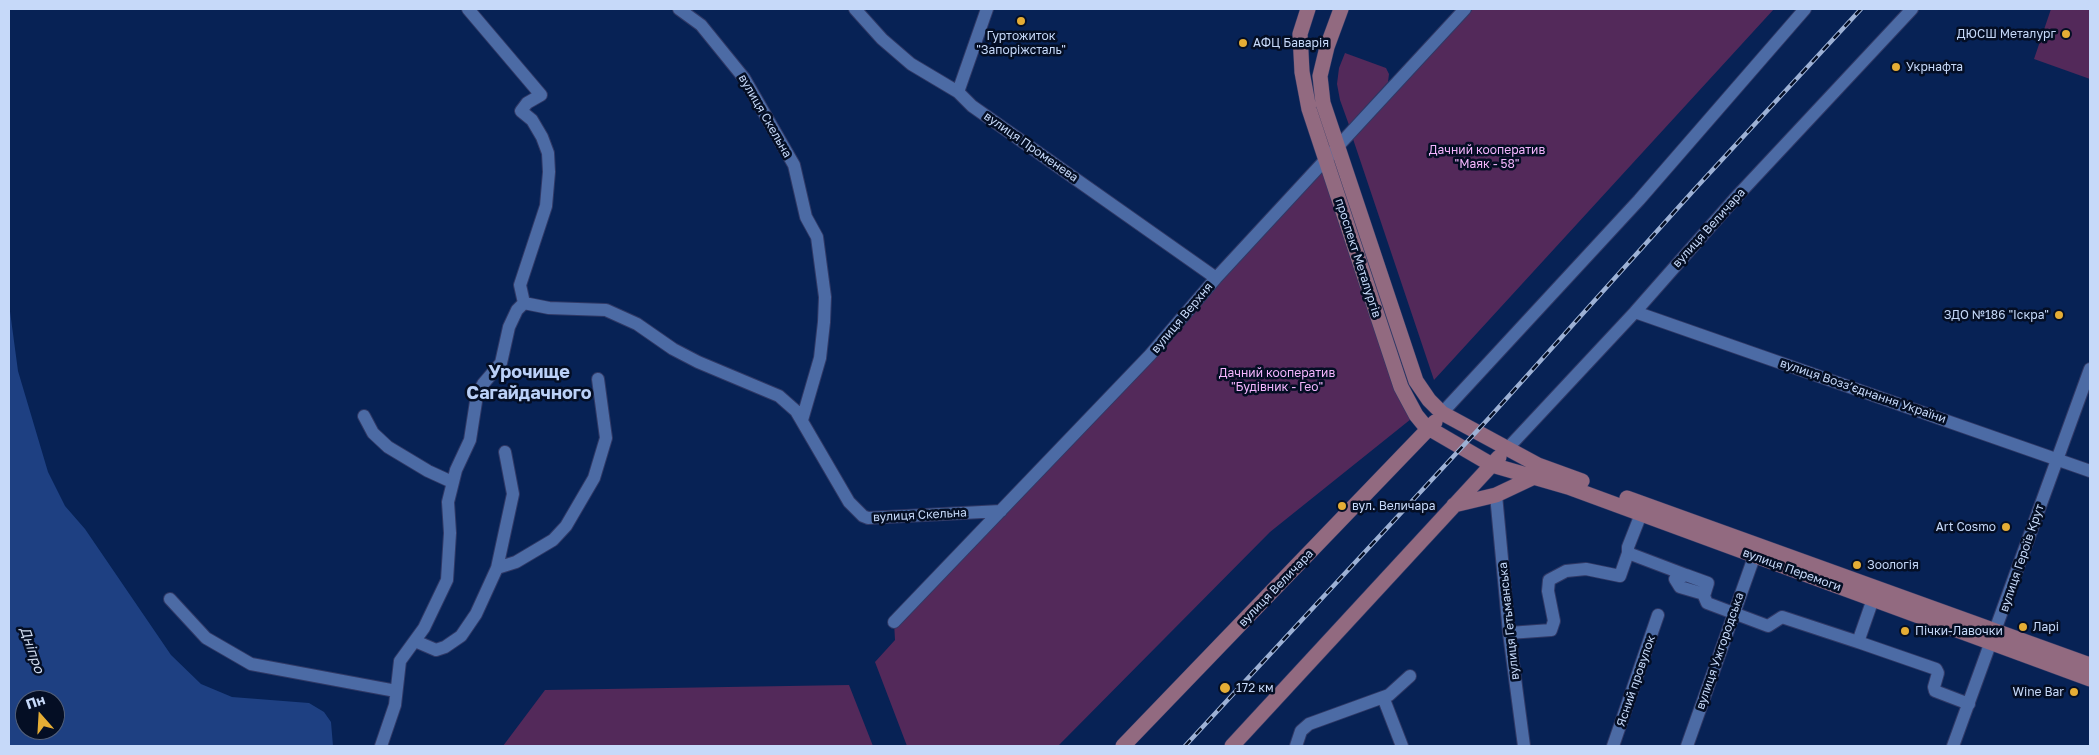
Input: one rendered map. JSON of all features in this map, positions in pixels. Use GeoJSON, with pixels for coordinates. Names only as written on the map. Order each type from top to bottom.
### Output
{"type":"FeatureCollection","features":[{"type":"Feature","properties":{"kind":"main road","name":"проспект Металургів"},"geometry":{"type":"LineString","coordinates":[[1308,9],[1300,34],[1302,72],[1309,109],[1401,387],[1416,415],[1430,430],[1492,465]]}},
{"type":"Feature","properties":{"kind":"main road","name":"проспект Металургів"},"geometry":{"type":"LineString","coordinates":[[1341,9],[1327,47],[1320,76],[1323,103],[1416,381],[1429,400],[1442,413],[1507,449]]}},
{"type":"Feature","properties":{"kind":"main road"},"geometry":{"type":"LineString","coordinates":[[1301,41],[1327,47]]}},
{"type":"Feature","properties":{"kind":"main road","name":"вулиця Величара"},"geometry":{"type":"LineString","coordinates":[[1123,746],[1430,430],[1442,413]]}},
{"type":"Feature","properties":{"kind":"main road"},"geometry":{"type":"LineString","coordinates":[[1232,746],[1507,449]]}},
{"type":"Feature","properties":{"kind":"main road","name":"вулиця Перемоги"},"geometry":{"type":"LineString","coordinates":[[1507,449],[1535,472],[1568,487],[1754,557],[1873,599],[2090,665]]}},
{"type":"Feature","properties":{"kind":"main road","name":"вулиця Перемоги"},"geometry":{"type":"LineString","coordinates":[[1492,465],[1535,472],[1994,636],[2090,679]]}},
{"type":"Feature","properties":{"kind":"main road"},"geometry":{"type":"LineString","coordinates":[[1454,505],[1496,495],[1535,472]]}},
{"type":"Feature","properties":{"kind":"street"},"geometry":{"type":"LineString","coordinates":[[381,746],[395,705],[400,661],[430,617],[447,580],[450,533],[448,502],[452,482],[470,440],[477,395],[483,384],[501,363],[509,327],[517,310],[524,303],[520,285],[546,206],[549,172],[548,153],[532,120],[521,111],[526,103],[541,95],[468,9]]}},
{"type":"Feature","properties":{"kind":"street","name":"вулиця Скельна"},"geometry":{"type":"LineString","coordinates":[[679,9],[701,25],[744,78],[794,165],[806,217],[817,237],[825,297],[824,322],[820,358],[802,420]]}},
{"type":"Feature","properties":{"kind":"street","name":"вулиця Променева"},"geometry":{"type":"LineString","coordinates":[[855,9],[882,39],[911,64],[958,92],[972,106],[1216,278]]}},
{"type":"Feature","properties":{"kind":"street"},"geometry":{"type":"LineString","coordinates":[[958,92],[987,9]]}},
{"type":"Feature","properties":{"kind":"street","name":"вулиця Верхня"},"geometry":{"type":"LineString","coordinates":[[894,622],[1150,356],[1216,278],[1337,145],[1465,9]]}},
{"type":"Feature","properties":{"kind":"street"},"geometry":{"type":"LineString","coordinates":[[1442,413],[1639,200],[1805,9]]}},
{"type":"Feature","properties":{"kind":"street","name":"вулиця Величара"},"geometry":{"type":"LineString","coordinates":[[1507,449],[1634,312],[1739,194],[1912,9]]}},
{"type":"Feature","properties":{"kind":"street","name":"вулиця Скельна"},"geometry":{"type":"LineString","coordinates":[[524,303],[549,308],[606,310],[637,324],[673,349],[698,362],[779,396],[796,411],[849,502],[863,516],[868,518],[1001,511]]}},
{"type":"Feature","properties":{"kind":"street","name":"вулиця Воззʼєднання України"},"geometry":{"type":"LineString","coordinates":[[1634,312],[2090,471]]}},
{"type":"Feature","properties":{"kind":"street","name":"вулиця Героїв Крут"},"geometry":{"type":"LineString","coordinates":[[1953,746],[2090,369]]}},
{"type":"Feature","properties":{"kind":"street"},"geometry":{"type":"LineString","coordinates":[[497,568],[516,562],[553,540],[566,526],[594,478],[606,438],[598,379]]}},
{"type":"Feature","properties":{"kind":"street"},"geometry":{"type":"LineString","coordinates":[[364,416],[373,433],[388,447],[452,482]]}},
{"type":"Feature","properties":{"kind":"street"},"geometry":{"type":"LineString","coordinates":[[415,641],[436,650],[445,647],[461,636],[476,614],[497,568],[513,494],[505,452]]}},
{"type":"Feature","properties":{"kind":"street","name":"вулиця Гетьманська"},"geometry":{"type":"LineString","coordinates":[[1496,495],[1509,633],[1524,746]]}},
{"type":"Feature","properties":{"kind":"street"},"geometry":{"type":"LineString","coordinates":[[1509,633],[1551,630],[1554,621],[1548,591],[1549,580],[1566,571],[1586,570],[1620,576],[1628,553],[1628,547],[1641,514]]}},
{"type":"Feature","properties":{"kind":"street"},"geometry":{"type":"LineString","coordinates":[[1628,553],[1708,583],[1704,594],[1706,603],[1768,626],[1782,617],[1936,669],[1938,673],[1934,687],[1936,692],[1969,704]]}},
{"type":"Feature","properties":{"kind":"street","name":"вулиця Ужгородська"},"geometry":{"type":"LineString","coordinates":[[1687,746],[1754,557]]}},
{"type":"Feature","properties":{"kind":"street"},"geometry":{"type":"LineString","coordinates":[[170,599],[206,638],[251,664],[396,691]]}},
{"type":"Feature","properties":{"kind":"street"},"geometry":{"type":"LineString","coordinates":[[1858,642],[1873,599]]}},
{"type":"Feature","properties":{"kind":"street","name":"Ясний провулок"},"geometry":{"type":"LineString","coordinates":[[1613,746],[1658,615]]}},
{"type":"Feature","properties":{"kind":"street"},"geometry":{"type":"LineString","coordinates":[[1296,746],[1301,731],[1309,724],[1383,697],[1398,688],[1410,676]]}},
{"type":"Feature","properties":{"kind":"street"},"geometry":{"type":"LineString","coordinates":[[1383,697],[1402,746]]}},
{"type":"Feature","properties":{"kind":"green space","name":"Дачний кооператив \"Маяк - 58\""},"geometry":{"type":"Polygon","coordinates":[[[1473,9],[1774,9],[1434,380],[1353,139],[1473,9]]]}},
{"type":"Feature","properties":{"kind":"green space","name":"ДЮСШ Металург"},"geometry":{"type":"Polygon","coordinates":[[[2051,9],[2090,9],[2090,79],[2034,59],[2051,9]]]}},
{"type":"Feature","properties":{"kind":"green space"},"geometry":{"type":"Polygon","coordinates":[[[1345,53],[1386,68],[1389,74],[1388,82],[1349,125],[1340,100],[1337,84],[1339,68],[1345,53]]]}},
{"type":"Feature","properties":{"kind":"green space","name":"Дачний кооператив \"Будівник - Гео\""},"geometry":{"type":"Polygon","coordinates":[[[1326,158],[1416,415],[1270,532],[1058,746],[907,746],[875,662],[895,640],[894,622],[1326,158]]]}},
{"type":"Feature","properties":{"kind":"green space"},"geometry":{"type":"Polygon","coordinates":[[[849,685],[873,746],[503,746],[545,690],[849,685]]]}},
{"type":"Feature","properties":{"kind":"water","name":"Дніпро"},"geometry":{"type":"Polygon","coordinates":[[[9,304],[18,371],[48,472],[65,506],[85,529],[171,655],[201,684],[232,697],[309,703],[324,712],[331,722],[333,746],[9,746],[9,304]]]}},
{"type":"Feature","properties":{"kind":"railway"},"geometry":{"type":"LineString","coordinates":[[1185,746],[1489,418],[1694,190],[1861,9]]}},
{"type":"Feature","properties":{"kind":"place","name":"Гуртожиток \"Запоріжсталь\""},"geometry":{"type":"Point","coordinates":[1021,21]}},
{"type":"Feature","properties":{"kind":"place","name":"ДЮСШ Металург"},"geometry":{"type":"Point","coordinates":[2066,34]}},
{"type":"Feature","properties":{"kind":"place","name":"АФЦ Баварiя"},"geometry":{"type":"Point","coordinates":[1243,43]}},
{"type":"Feature","properties":{"kind":"place","name":"Укрнафта"},"geometry":{"type":"Point","coordinates":[1896,67]}},
{"type":"Feature","properties":{"kind":"place","name":"ЗДО №186 \"Іскра\""},"geometry":{"type":"Point","coordinates":[2059,315]}},
{"type":"Feature","properties":{"kind":"place","name":"вул. Величара"},"geometry":{"type":"Point","coordinates":[1342,506]}},
{"type":"Feature","properties":{"kind":"place","name":"Art Cosmo"},"geometry":{"type":"Point","coordinates":[2006,527]}},
{"type":"Feature","properties":{"kind":"place","name":"Зоологія"},"geometry":{"type":"Point","coordinates":[1857,565]}},
{"type":"Feature","properties":{"kind":"place","name":"Ларі"},"geometry":{"type":"Point","coordinates":[2023,627]}},
{"type":"Feature","properties":{"kind":"place","name":"Пічки-Лавочки"},"geometry":{"type":"Point","coordinates":[1905,631]}},
{"type":"Feature","properties":{"kind":"place","name":"172 км"},"geometry":{"type":"Point","coordinates":[1225,688]}},
{"type":"Feature","properties":{"kind":"place","name":"Wine Bar"},"geometry":{"type":"Point","coordinates":[2074,692]}},
{"type":"Feature","properties":{"kind":"district","name":"Урочище Сагайдачного"},"geometry":{"type":"Point","coordinates":[529,382]}}]}
